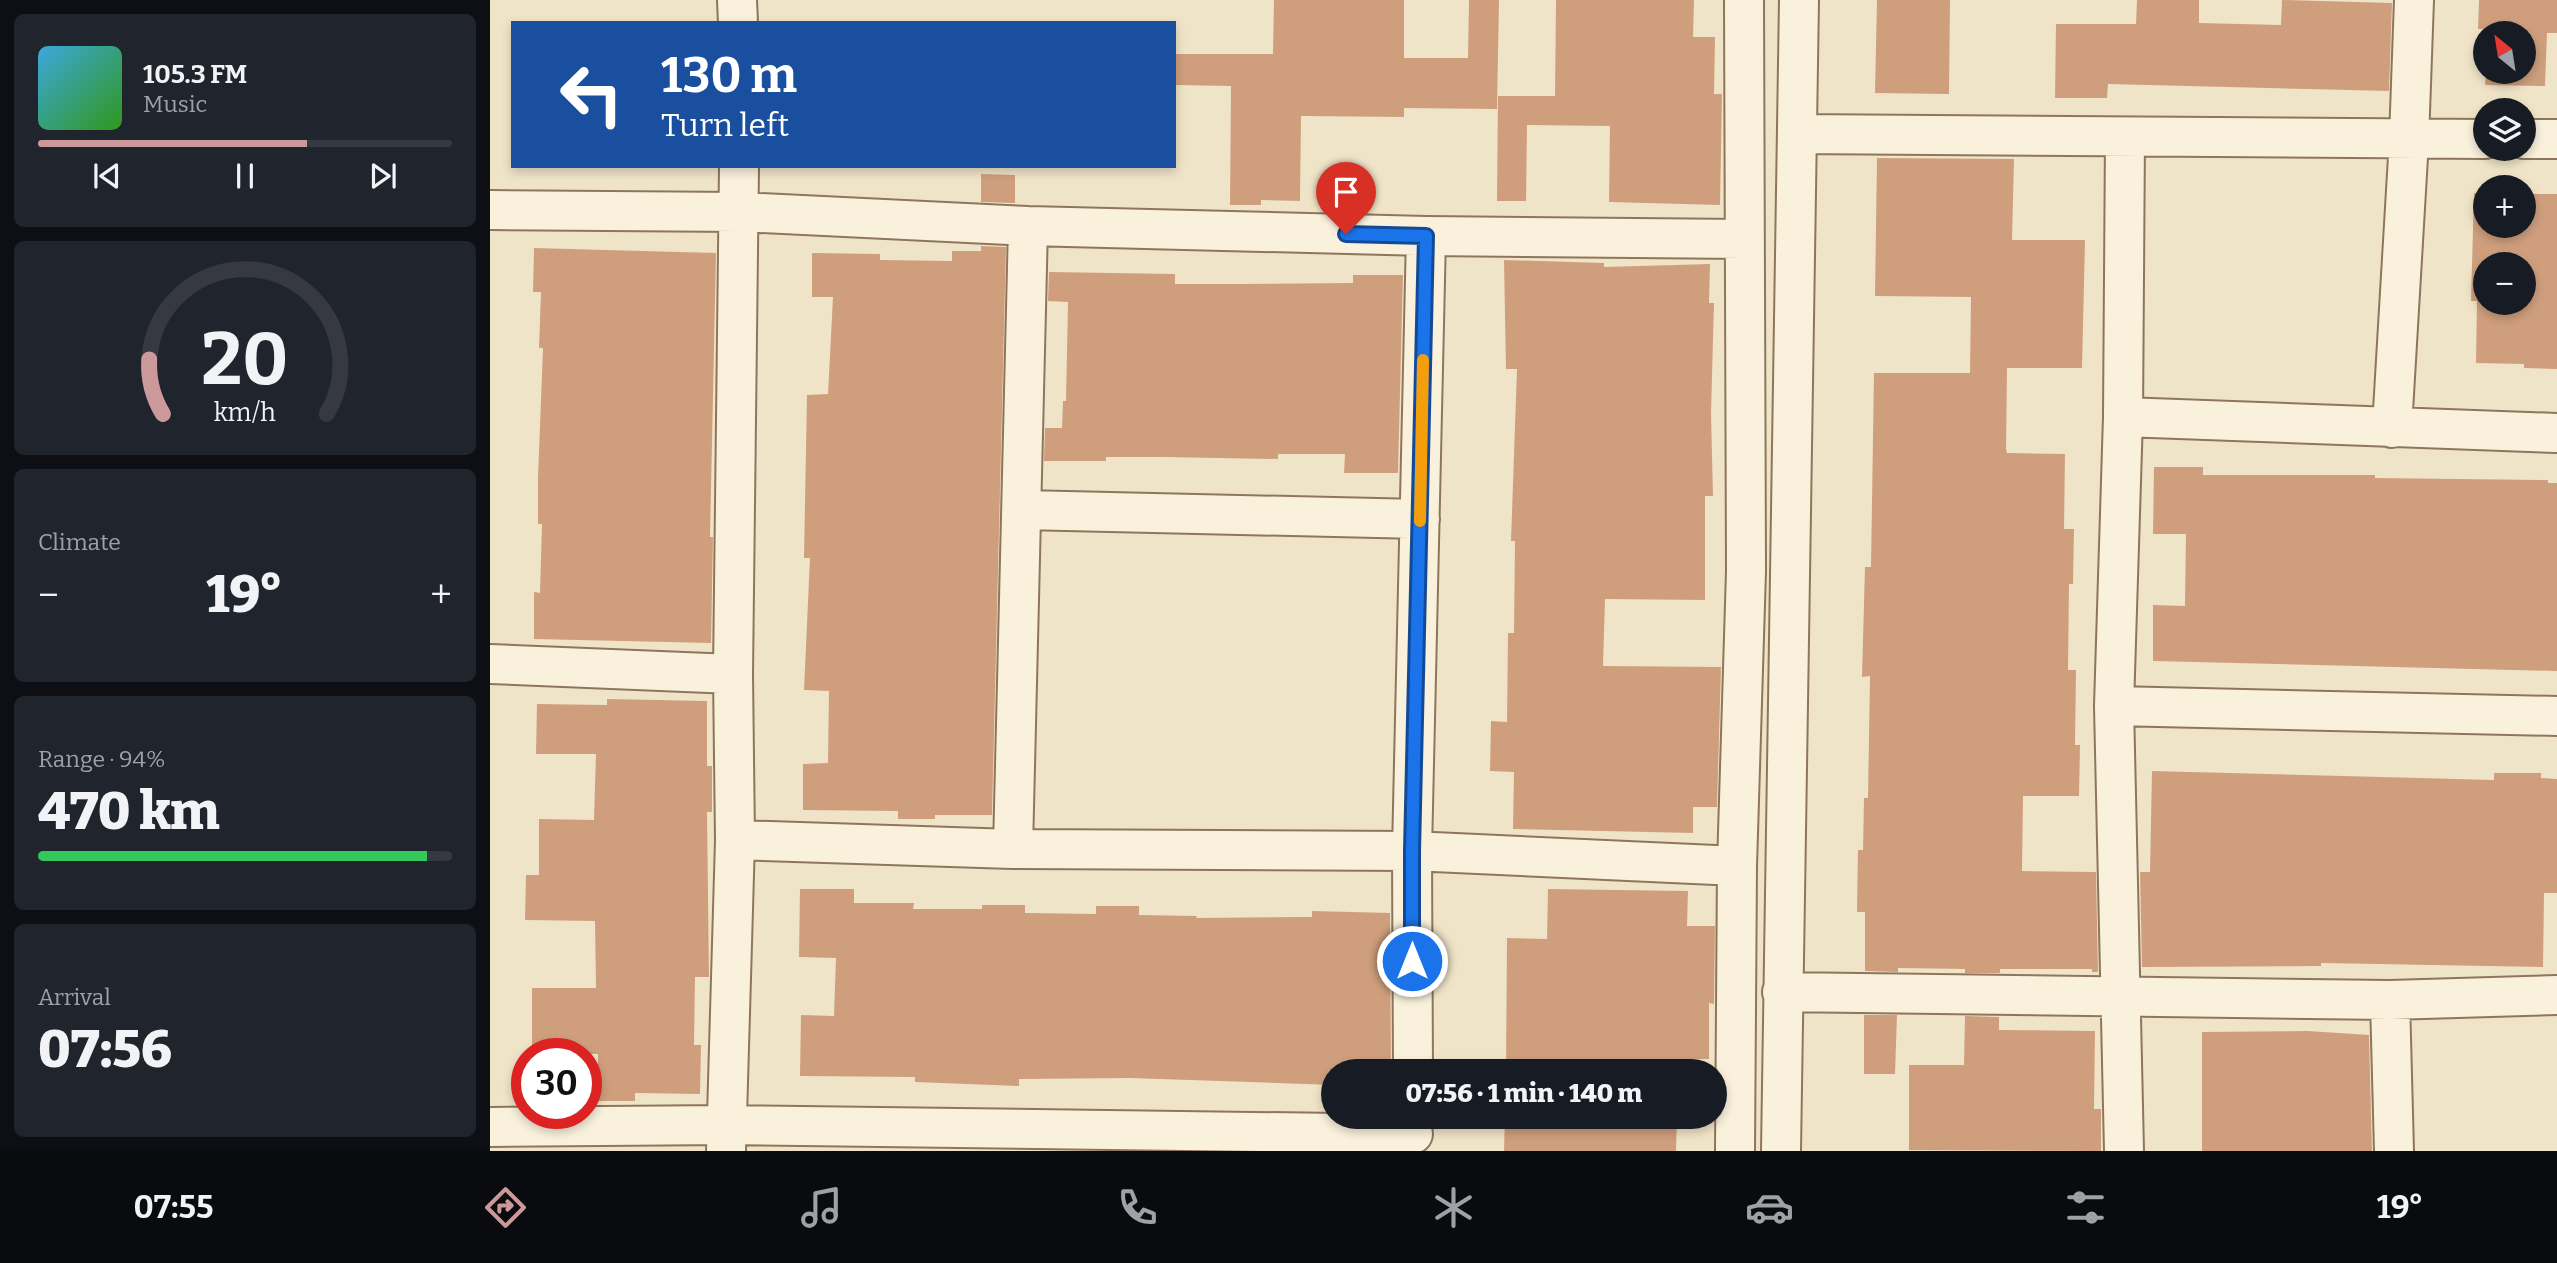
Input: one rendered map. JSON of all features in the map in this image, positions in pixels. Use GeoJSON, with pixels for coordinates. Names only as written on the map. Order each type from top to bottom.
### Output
{"type":"FeatureCollection","features":[{"type":"Feature","properties":{"kind":"street"},"geometry":{"type":"LineString","coordinates":[[737,0],[738,21]]}},
{"type":"Feature","properties":{"kind":"street"},"geometry":{"type":"LineString","coordinates":[[1735,1151],[1737,866],[1746,571],[1744,0]]}},
{"type":"Feature","properties":{"kind":"street"},"geometry":{"type":"LineString","coordinates":[[1782,1151],[1782,992],[1798,0]]}},
{"type":"Feature","properties":{"kind":"street"},"geometry":{"type":"LineString","coordinates":[[2392,428],[2409,139],[2414,0]]}},
{"type":"Feature","properties":{"kind":"street"},"geometry":{"type":"LineString","coordinates":[[1797,134],[2473,139]]}},
{"type":"Feature","properties":{"kind":"street"},"geometry":{"type":"LineString","coordinates":[[2124,1151],[2114,706],[2123,417],[2125,137]]}},
{"type":"Feature","properties":{"kind":"street"},"geometry":{"type":"LineString","coordinates":[[2536,139],[2557,139]]}},
{"type":"Feature","properties":{"kind":"street"},"geometry":{"type":"LineString","coordinates":[[727,1138],[735,840],[733,674],[739,168]]}},
{"type":"Feature","properties":{"kind":"street"},"geometry":{"type":"LineString","coordinates":[[490,210],[740,212],[1028,226],[1426,236],[1744,239]]}},
{"type":"Feature","properties":{"kind":"street"},"geometry":{"type":"LineString","coordinates":[[1013,849],[1028,226]]}},
{"type":"Feature","properties":{"kind":"street"},"geometry":{"type":"LineString","coordinates":[[1413,1059],[1412,851],[1426,236]]}},
{"type":"Feature","properties":{"kind":"street"},"geometry":{"type":"LineString","coordinates":[[2123,417],[2557,433]]}},
{"type":"Feature","properties":{"kind":"street"},"geometry":{"type":"LineString","coordinates":[[1023,510],[1420,519]]}},
{"type":"Feature","properties":{"kind":"street"},"geometry":{"type":"LineString","coordinates":[[490,664],[733,674]]}},
{"type":"Feature","properties":{"kind":"street"},"geometry":{"type":"LineString","coordinates":[[2114,706],[2557,716]]}},
{"type":"Feature","properties":{"kind":"street"},"geometry":{"type":"LineString","coordinates":[[735,840],[1013,849],[1412,851],[1737,866]]}},
{"type":"Feature","properties":{"kind":"street"},"geometry":{"type":"LineString","coordinates":[[1782,992],[2390,1000],[2557,995]]}},
{"type":"Feature","properties":{"kind":"street"},"geometry":{"type":"LineString","coordinates":[[2390,1000],[2394,1151]]}},
{"type":"Feature","properties":{"kind":"street"},"geometry":{"type":"LineString","coordinates":[[490,1127],[727,1138],[1181,1141],[1413,1134]]}},
{"type":"Feature","properties":{"kind":"building"},"geometry":{"type":"Polygon","coordinates":[[[1274,0],[1404,0],[1404,58],[1468,58],[1469,0],[1499,0],[1497,109],[1404,108],[1404,117],[1301,116],[1300,201],[1261,200],[1261,205],[1230,205],[1231,86],[1176,85],[1176,54],[1273,54],[1274,0]]]}},
{"type":"Feature","properties":{"kind":"building"},"geometry":{"type":"Polygon","coordinates":[[[1556,0],[1694,0],[1693,37],[1715,37],[1714,94],[1722,94],[1720,205],[1609,202],[1610,126],[1527,125],[1526,201],[1497,201],[1498,96],[1555,96],[1556,0]]]}},
{"type":"Feature","properties":{"kind":"building"},"geometry":{"type":"Polygon","coordinates":[[[1877,0],[1950,0],[1949,94],[1875,93],[1877,0]]]}},
{"type":"Feature","properties":{"kind":"building"},"geometry":{"type":"Polygon","coordinates":[[[2137,0],[2199,0],[2199,23],[2281,25],[2282,0],[2392,3],[2389,91],[2108,84],[2107,98],[2055,98],[2056,24],[2136,24],[2137,0]]]}},
{"type":"Feature","properties":{"kind":"building"},"geometry":{"type":"Polygon","coordinates":[[[2479,0],[2557,0],[2557,33],[2547,33],[2545,86],[2485,85],[2536,84],[2536,21],[2478,21],[2479,0]]]}},
{"type":"Feature","properties":{"kind":"building"},"geometry":{"type":"Polygon","coordinates":[[[1877,158],[2014,159],[2012,240],[2085,240],[2082,368],[2007,368],[2006,449],[2007,453],[2065,454],[2064,529],[2074,529],[2073,584],[2069,584],[2068,670],[2076,670],[2075,745],[2080,745],[2079,796],[2023,796],[2022,871],[2096,872],[2098,972],[2092,972],[2092,969],[2000,969],[2000,973],[1965,973],[1965,969],[1898,968],[1898,972],[1865,971],[1865,912],[1857,912],[1858,850],[1863,850],[1864,798],[1868,798],[1870,676],[1862,677],[1865,567],[1871,567],[1874,373],[1970,373],[1971,297],[1875,296],[1877,158]]]}},
{"type":"Feature","properties":{"kind":"building"},"geometry":{"type":"Polygon","coordinates":[[[981,174],[1015,175],[1015,203],[981,202],[981,174]]]}},
{"type":"Feature","properties":{"kind":"building"},"geometry":{"type":"Polygon","coordinates":[[[2536,194],[2557,194],[2557,369],[2524,368],[2524,364],[2476,363],[2477,315],[2536,315],[2536,252],[2473,252],[2471,301],[2473,229],[2473,238],[2536,238],[2536,194]]]}},
{"type":"Feature","properties":{"kind":"building"},"geometry":{"type":"Polygon","coordinates":[[[981,246],[1006,247],[992,815],[935,815],[935,819],[898,819],[898,811],[803,810],[803,764],[828,763],[829,691],[804,690],[810,558],[804,558],[807,395],[828,394],[833,297],[812,297],[812,253],[880,254],[880,260],[952,261],[952,251],[981,251],[981,246]]]}},
{"type":"Feature","properties":{"kind":"building"},"geometry":{"type":"Polygon","coordinates":[[[534,248],[716,253],[710,537],[713,537],[711,643],[534,639],[534,592],[540,593],[542,524],[538,524],[538,478],[543,348],[539,348],[541,292],[533,292],[534,248]]]}},
{"type":"Feature","properties":{"kind":"building"},"geometry":{"type":"Polygon","coordinates":[[[1504,260],[1604,263],[1604,267],[1710,264],[1709,303],[1714,303],[1711,413],[1713,496],[1705,496],[1705,600],[1605,599],[1603,666],[1721,667],[1717,807],[1693,807],[1693,833],[1513,829],[1514,772],[1490,771],[1491,721],[1507,722],[1508,633],[1514,633],[1515,541],[1511,541],[1517,369],[1506,369],[1504,260]]]}},
{"type":"Feature","properties":{"kind":"building"},"geometry":{"type":"Polygon","coordinates":[[[1049,272],[1175,274],[1175,284],[1353,283],[1353,275],[1403,275],[1398,473],[1344,473],[1345,454],[1278,454],[1278,459],[1106,457],[1106,461],[1044,461],[1045,428],[1062,428],[1063,401],[1066,401],[1068,302],[1048,301],[1049,272]]]}},
{"type":"Feature","properties":{"kind":"building"},"geometry":{"type":"Polygon","coordinates":[[[2154,467],[2203,467],[2203,475],[2375,475],[2375,478],[2548,480],[2548,483],[2557,483],[2557,671],[2153,661],[2153,605],[2185,606],[2186,534],[2153,534],[2154,467]]]}},
{"type":"Feature","properties":{"kind":"building"},"geometry":{"type":"Polygon","coordinates":[[[607,699],[707,701],[707,766],[712,766],[712,812],[707,812],[709,977],[695,977],[694,1045],[701,1045],[700,1094],[635,1093],[635,1101],[602,1101],[602,1038],[532,1038],[532,988],[596,988],[595,921],[525,920],[526,875],[539,875],[539,819],[594,820],[596,754],[536,754],[537,704],[607,705],[607,699]]]}},
{"type":"Feature","properties":{"kind":"building"},"geometry":{"type":"Polygon","coordinates":[[[2152,771],[2494,780],[2494,773],[2541,773],[2541,778],[2557,779],[2557,893],[2544,893],[2543,967],[2321,963],[2321,966],[2142,967],[2140,872],[2150,872],[2152,771]]]}},
{"type":"Feature","properties":{"kind":"building"},"geometry":{"type":"Polygon","coordinates":[[[800,889],[854,889],[854,903],[914,903],[913,909],[982,909],[982,905],[1025,905],[1025,913],[1096,914],[1096,906],[1139,906],[1139,915],[1197,916],[1196,918],[1312,917],[1312,911],[1390,913],[1391,1059],[1321,1059],[1321,1085],[1130,1078],[1019,1079],[1019,1086],[915,1082],[915,1077],[800,1076],[801,1015],[834,1016],[836,958],[799,957],[800,889]]]}},
{"type":"Feature","properties":{"kind":"building"},"geometry":{"type":"Polygon","coordinates":[[[1548,889],[1688,891],[1687,926],[1715,926],[1714,1004],[1709,1003],[1709,1059],[1506,1059],[1507,938],[1547,939],[1548,889]]]}},
{"type":"Feature","properties":{"kind":"building"},"geometry":{"type":"Polygon","coordinates":[[[1864,1015],[1897,1015],[1895,1074],[1864,1074],[1864,1015]]]}},
{"type":"Feature","properties":{"kind":"building"},"geometry":{"type":"Polygon","coordinates":[[[1965,1016],[1999,1017],[1999,1030],[2095,1031],[2094,1109],[2101,1109],[2101,1151],[1909,1150],[1909,1065],[1964,1065],[1965,1016]]]}},
{"type":"Feature","properties":{"kind":"building"},"geometry":{"type":"Polygon","coordinates":[[[2308,1031],[2369,1035],[2372,1151],[2202,1151],[2202,1032],[2308,1031]]]}},
{"type":"Feature","properties":{"kind":"building"},"geometry":{"type":"Polygon","coordinates":[[[1505,1129],[1677,1129],[1676,1151],[1504,1151],[1505,1129]]]}},
{"type":"Feature","properties":{"kind":"slow traffic"},"geometry":{"type":"LineString","coordinates":[[1420,521],[1423,360]]}},
{"type":"Feature","properties":{"kind":"route"},"geometry":{"type":"LineString","coordinates":[[1346,234],[1426,236],[1412,851],[1412,961]]}}]}
